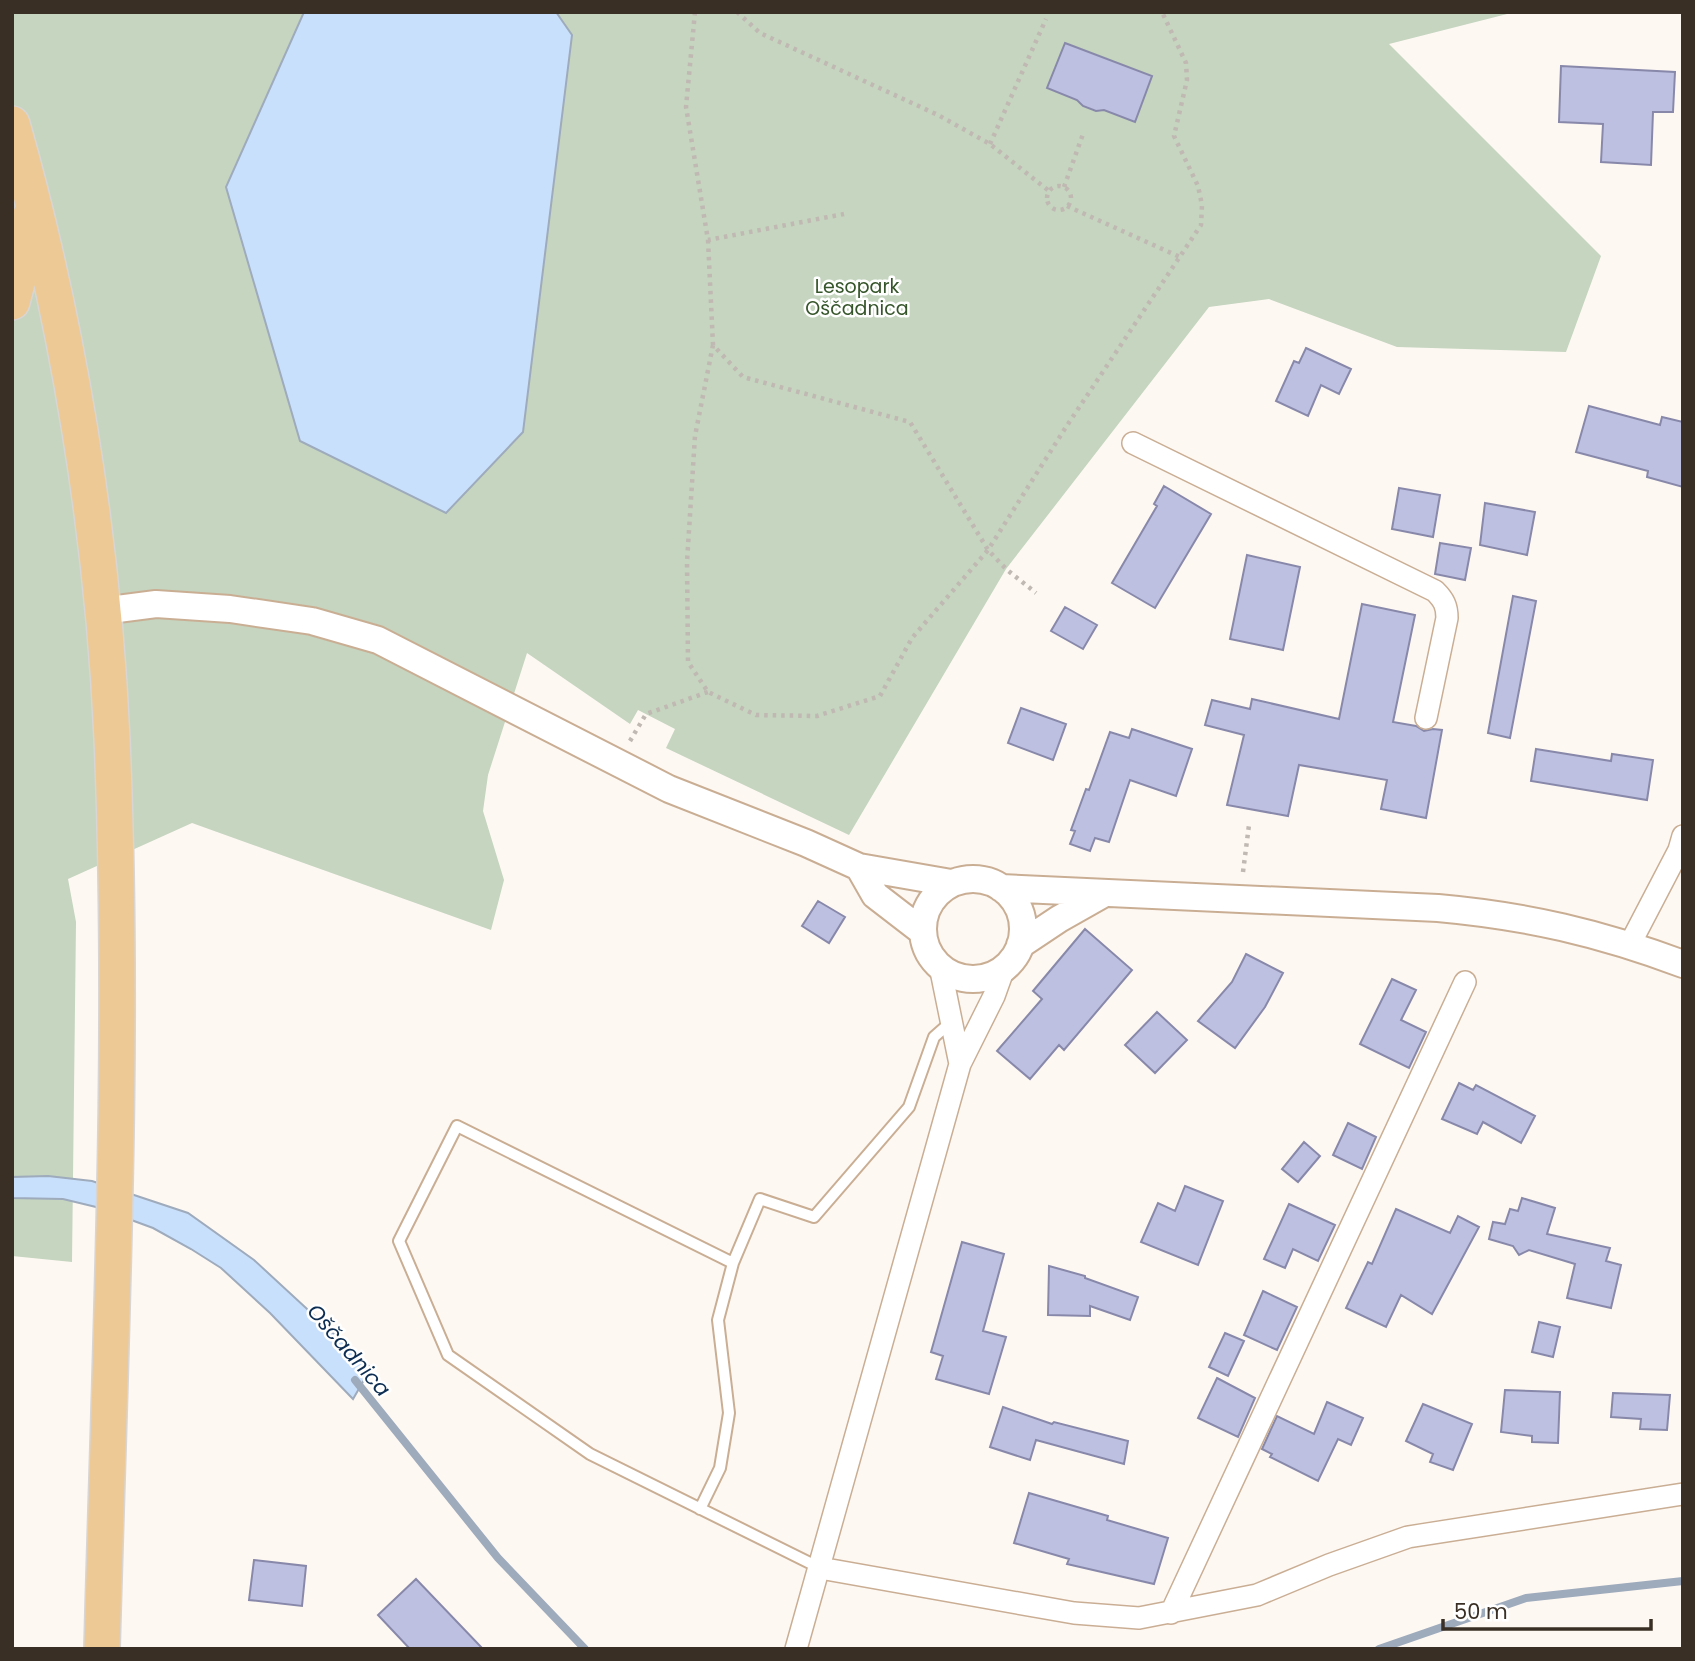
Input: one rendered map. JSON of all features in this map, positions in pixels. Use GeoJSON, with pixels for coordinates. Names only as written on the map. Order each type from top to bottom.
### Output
{"type":"FeatureCollection","features":[{"type":"Feature","properties":{"kind":"main road"},"geometry":{"type":"LineString","coordinates":[[12,124],[53,281],[74,402],[102,611],[112,738],[116,950],[115,1156],[102,1649]]}},
{"type":"Feature","properties":{"kind":"main road"},"geometry":{"type":"LineString","coordinates":[[13,300],[30,236],[32,193]]}},
{"type":"Feature","properties":{"kind":"street"},"geometry":{"type":"LineString","coordinates":[[1133,443],[1435,591],[1443,599],[1447,618],[1426,718]]}},
{"type":"Feature","properties":{"kind":"street"},"geometry":{"type":"LineString","coordinates":[[102,611],[156,604],[230,609],[313,621],[378,640],[669,789],[859,867],[951,884],[976,879],[1001,888],[1438,908],[1491,913],[1535,920],[1630,944],[1683,964]]}},
{"type":"Feature","properties":{"kind":"street"},"geometry":{"type":"LineString","coordinates":[[1630,944],[1669,870],[1683,836]]}},
{"type":"Feature","properties":{"kind":"street"},"geometry":{"type":"LineString","coordinates":[[859,867],[875,895],[923,932]]}},
{"type":"Feature","properties":{"kind":"street"},"geometry":{"type":"LineString","coordinates":[[951,884],[929,903],[923,932],[931,957],[951,974],[965,978],[992,975],[1004,968],[1020,945],[1023,929],[1020,913],[1013,899],[1001,888]]}},
{"type":"Feature","properties":{"kind":"street"},"geometry":{"type":"LineString","coordinates":[[1020,945],[1105,893]]}},
{"type":"Feature","properties":{"kind":"street"},"geometry":{"type":"LineString","coordinates":[[940,966],[960,1064]]}},
{"type":"Feature","properties":{"kind":"street"},"geometry":{"type":"LineString","coordinates":[[796,1649],[960,1064],[1004,968]]}},
{"type":"Feature","properties":{"kind":"street"},"geometry":{"type":"LineString","coordinates":[[1171,1613],[1465,982]]}},
{"type":"Feature","properties":{"kind":"street"},"geometry":{"type":"LineString","coordinates":[[820,1568],[1104,1617],[1139,1618],[1257,1595],[1408,1537],[1683,1494]]}},
{"type":"Feature","properties":{"kind":"lane"},"geometry":{"type":"LineString","coordinates":[[700,1508],[720,1468],[729,1413],[718,1320],[733,1263],[760,1199],[814,1217],[909,1107],[934,1037],[951,1022]]}},
{"type":"Feature","properties":{"kind":"lane"},"geometry":{"type":"LineString","coordinates":[[733,1263],[457,1126],[399,1241],[448,1355],[590,1454],[820,1568]]}},
{"type":"Feature","properties":{"kind":"path"},"geometry":{"type":"LineString","coordinates":[[695,12],[687,107],[708,240],[713,345],[695,436],[687,562],[688,662],[708,692],[756,715],[817,716],[880,696],[912,638],[988,550],[1066,427],[1201,225],[1202,205],[1198,186],[1174,136],[1187,80],[1186,63],[1161,12]]}},
{"type":"Feature","properties":{"kind":"path"},"geometry":{"type":"LineString","coordinates":[[737,12],[760,33],[938,115],[990,144],[1049,191]]}},
{"type":"Feature","properties":{"kind":"path"},"geometry":{"type":"LineString","coordinates":[[990,144],[1046,19]]}},
{"type":"Feature","properties":{"kind":"path"},"geometry":{"type":"LineString","coordinates":[[1064,187],[1083,134]]}},
{"type":"Feature","properties":{"kind":"path"},"geometry":{"type":"LineString","coordinates":[[1058,186],[1064,187],[1071,196],[1067,206],[1053,208],[1047,199],[1049,191],[1058,186]]}},
{"type":"Feature","properties":{"kind":"path"},"geometry":{"type":"LineString","coordinates":[[1067,206],[1180,257]]}},
{"type":"Feature","properties":{"kind":"path"},"geometry":{"type":"LineString","coordinates":[[708,240],[844,214]]}},
{"type":"Feature","properties":{"kind":"path"},"geometry":{"type":"LineString","coordinates":[[713,345],[743,377],[910,422],[988,550],[1006,569],[1036,593]]}},
{"type":"Feature","properties":{"kind":"path"},"geometry":{"type":"LineString","coordinates":[[636,731],[646,714],[708,692]]}},
{"type":"Feature","properties":{"kind":"path"},"geometry":{"type":"LineString","coordinates":[[1243,873],[1249,825]]}},
{"type":"Feature","properties":{"kind":"green space","name":"Lesopark Oščadnica"},"geometry":{"type":"Polygon","coordinates":[[[12,12],[1515,12],[1389,44],[1601,256],[1566,352],[1397,347],[1269,299],[1209,307],[1006,569],[849,835],[666,748],[675,729],[638,710],[630,724],[527,653],[488,775],[483,811],[504,880],[491,930],[192,823],[68,879],[76,922],[72,1262],[12,1256],[12,12]]]}},
{"type":"Feature","properties":{"kind":"water"},"geometry":{"type":"Polygon","coordinates":[[[304,12],[556,12],[572,35],[523,432],[446,513],[300,441],[226,187],[304,12]]]}},
{"type":"Feature","properties":{"kind":"water"},"geometry":{"type":"Polygon","coordinates":[[[48,1176],[92,1181],[188,1213],[254,1260],[371,1368],[353,1399],[270,1313],[221,1268],[191,1249],[153,1228],[96,1207],[63,1199],[12,1198],[12,1177],[48,1176]]]}},
{"type":"Feature","properties":{"kind":"building"},"geometry":{"type":"Polygon","coordinates":[[[1065,43],[1152,76],[1135,122],[1104,110],[1096,111],[1083,106],[1077,100],[1047,88],[1065,43]]]}},
{"type":"Feature","properties":{"kind":"building"},"geometry":{"type":"Polygon","coordinates":[[[1561,66],[1675,72],[1673,112],[1653,112],[1651,165],[1601,162],[1603,124],[1559,122],[1561,66]]]}},
{"type":"Feature","properties":{"kind":"building"},"geometry":{"type":"Polygon","coordinates":[[[1306,348],[1351,369],[1339,394],[1321,385],[1308,416],[1276,401],[1294,361],[1299,363],[1306,348]]]}},
{"type":"Feature","properties":{"kind":"building"},"geometry":{"type":"Polygon","coordinates":[[[1589,406],[1660,425],[1662,417],[1683,422],[1683,487],[1647,477],[1648,471],[1576,452],[1589,406]]]}},
{"type":"Feature","properties":{"kind":"building"},"geometry":{"type":"Polygon","coordinates":[[[1164,486],[1211,514],[1155,608],[1112,583],[1157,506],[1154,504],[1164,486]]]}},
{"type":"Feature","properties":{"kind":"building"},"geometry":{"type":"Polygon","coordinates":[[[1399,488],[1440,495],[1433,537],[1392,529],[1399,488]]]}},
{"type":"Feature","properties":{"kind":"building"},"geometry":{"type":"Polygon","coordinates":[[[1485,503],[1535,512],[1527,555],[1480,545],[1485,503]]]}},
{"type":"Feature","properties":{"kind":"building"},"geometry":{"type":"Polygon","coordinates":[[[1440,543],[1471,548],[1465,580],[1435,574],[1440,543]]]}},
{"type":"Feature","properties":{"kind":"building"},"geometry":{"type":"Polygon","coordinates":[[[1247,555],[1300,567],[1283,650],[1230,639],[1247,555]]]}},
{"type":"Feature","properties":{"kind":"building"},"geometry":{"type":"Polygon","coordinates":[[[1513,596],[1536,601],[1510,738],[1488,733],[1513,596]]]}},
{"type":"Feature","properties":{"kind":"building"},"geometry":{"type":"Polygon","coordinates":[[[1362,604],[1415,615],[1393,722],[1416,726],[1424,731],[1442,730],[1426,818],[1381,809],[1387,780],[1299,765],[1288,816],[1227,805],[1244,735],[1205,725],[1212,700],[1250,709],[1252,699],[1339,719],[1362,604]]]}},
{"type":"Feature","properties":{"kind":"building"},"geometry":{"type":"Polygon","coordinates":[[[1065,607],[1097,625],[1083,649],[1051,631],[1065,607]]]}},
{"type":"Feature","properties":{"kind":"building"},"geometry":{"type":"Polygon","coordinates":[[[1021,708],[1066,724],[1053,760],[1008,743],[1021,708]]]}},
{"type":"Feature","properties":{"kind":"building"},"geometry":{"type":"Polygon","coordinates":[[[1132,729],[1192,749],[1176,796],[1130,780],[1109,842],[1095,838],[1090,851],[1070,844],[1075,831],[1071,830],[1110,732],[1129,738],[1132,729]]]}},
{"type":"Feature","properties":{"kind":"building"},"geometry":{"type":"Polygon","coordinates":[[[1536,749],[1611,761],[1612,754],[1653,760],[1647,800],[1531,781],[1536,749]]]}},
{"type":"Feature","properties":{"kind":"building"},"geometry":{"type":"Polygon","coordinates":[[[818,901],[845,917],[829,943],[802,926],[818,901]]]}},
{"type":"Feature","properties":{"kind":"building"},"geometry":{"type":"Polygon","coordinates":[[[1085,929],[1132,970],[1064,1050],[1059,1045],[1030,1079],[997,1051],[1042,999],[1033,991],[1085,929]]]}},
{"type":"Feature","properties":{"kind":"building"},"geometry":{"type":"Polygon","coordinates":[[[1246,954],[1283,973],[1265,1007],[1235,1048],[1198,1021],[1232,982],[1246,954]]]}},
{"type":"Feature","properties":{"kind":"building"},"geometry":{"type":"Polygon","coordinates":[[[1392,979],[1416,990],[1401,1020],[1426,1032],[1409,1068],[1360,1044],[1392,979]]]}},
{"type":"Feature","properties":{"kind":"building"},"geometry":{"type":"Polygon","coordinates":[[[1157,1012],[1187,1040],[1155,1073],[1125,1045],[1157,1012]]]}},
{"type":"Feature","properties":{"kind":"building"},"geometry":{"type":"Polygon","coordinates":[[[1459,1083],[1473,1090],[1476,1085],[1535,1116],[1521,1143],[1483,1122],[1477,1134],[1442,1119],[1459,1083]]]}},
{"type":"Feature","properties":{"kind":"building"},"geometry":{"type":"Polygon","coordinates":[[[1348,1123],[1376,1137],[1362,1169],[1333,1155],[1348,1123]]]}},
{"type":"Feature","properties":{"kind":"building"},"geometry":{"type":"Polygon","coordinates":[[[1304,1142],[1320,1156],[1298,1182],[1282,1169],[1304,1142]]]}},
{"type":"Feature","properties":{"kind":"building"},"geometry":{"type":"Polygon","coordinates":[[[1185,1186],[1223,1201],[1198,1265],[1141,1242],[1158,1203],[1175,1211],[1185,1186]]]}},
{"type":"Feature","properties":{"kind":"building"},"geometry":{"type":"Polygon","coordinates":[[[1522,1198],[1555,1208],[1547,1234],[1610,1248],[1606,1261],[1621,1265],[1611,1308],[1567,1298],[1575,1264],[1529,1250],[1519,1255],[1513,1246],[1489,1239],[1493,1222],[1505,1224],[1510,1209],[1518,1211],[1522,1198]]]}},
{"type":"Feature","properties":{"kind":"building"},"geometry":{"type":"Polygon","coordinates":[[[1289,1204],[1335,1225],[1318,1261],[1293,1249],[1285,1268],[1264,1259],[1289,1204]]]}},
{"type":"Feature","properties":{"kind":"building"},"geometry":{"type":"Polygon","coordinates":[[[1396,1209],[1450,1233],[1458,1216],[1479,1227],[1432,1314],[1401,1295],[1386,1327],[1346,1308],[1368,1262],[1372,1264],[1396,1209]]]}},
{"type":"Feature","properties":{"kind":"building"},"geometry":{"type":"Polygon","coordinates":[[[962,1242],[1004,1254],[983,1331],[1006,1337],[989,1394],[936,1379],[943,1356],[931,1352],[962,1242]]]}},
{"type":"Feature","properties":{"kind":"building"},"geometry":{"type":"Polygon","coordinates":[[[1049,1266],[1085,1276],[1138,1297],[1130,1320],[1090,1306],[1090,1316],[1048,1315],[1049,1266]]]}},
{"type":"Feature","properties":{"kind":"building"},"geometry":{"type":"Polygon","coordinates":[[[1263,1291],[1297,1307],[1277,1350],[1244,1335],[1263,1291]]]}},
{"type":"Feature","properties":{"kind":"building"},"geometry":{"type":"Polygon","coordinates":[[[1539,1322],[1560,1327],[1553,1357],[1532,1352],[1539,1322]]]}},
{"type":"Feature","properties":{"kind":"building"},"geometry":{"type":"Polygon","coordinates":[[[1225,1333],[1244,1341],[1228,1376],[1209,1367],[1225,1333]]]}},
{"type":"Feature","properties":{"kind":"building"},"geometry":{"type":"Polygon","coordinates":[[[1217,1378],[1255,1398],[1238,1437],[1198,1418],[1217,1378]]]}},
{"type":"Feature","properties":{"kind":"building"},"geometry":{"type":"Polygon","coordinates":[[[1505,1390],[1560,1392],[1558,1443],[1532,1442],[1532,1436],[1501,1432],[1505,1390]]]}},
{"type":"Feature","properties":{"kind":"building"},"geometry":{"type":"Polygon","coordinates":[[[1613,1393],[1670,1395],[1667,1430],[1640,1429],[1641,1419],[1611,1417],[1613,1393]]]}},
{"type":"Feature","properties":{"kind":"building"},"geometry":{"type":"Polygon","coordinates":[[[1327,1402],[1363,1418],[1351,1445],[1338,1439],[1318,1481],[1270,1457],[1272,1454],[1262,1449],[1277,1416],[1314,1434],[1327,1402]]]}},
{"type":"Feature","properties":{"kind":"building"},"geometry":{"type":"Polygon","coordinates":[[[1423,1404],[1472,1424],[1453,1470],[1430,1462],[1433,1454],[1406,1441],[1423,1404]]]}},
{"type":"Feature","properties":{"kind":"building"},"geometry":{"type":"Polygon","coordinates":[[[1003,1407],[1052,1424],[1054,1422],[1128,1441],[1124,1464],[1036,1440],[1030,1460],[990,1447],[1003,1407]]]}},
{"type":"Feature","properties":{"kind":"building"},"geometry":{"type":"Polygon","coordinates":[[[1029,1493],[1108,1516],[1107,1520],[1168,1538],[1154,1584],[1067,1564],[1069,1559],[1014,1543],[1029,1493]]]}},
{"type":"Feature","properties":{"kind":"building"},"geometry":{"type":"Polygon","coordinates":[[[254,1560],[306,1566],[302,1606],[249,1600],[254,1560]]]}},
{"type":"Feature","properties":{"kind":"building"},"geometry":{"type":"Polygon","coordinates":[[[416,1579],[483,1649],[410,1649],[378,1615],[416,1579]]]}},
{"type":"Feature","properties":{"kind":"waterway","name":"Oščadnica"},"geometry":{"type":"LineString","coordinates":[[355,1380],[498,1558],[585,1649]]}},
{"type":"Feature","properties":{"kind":"waterway","name":"Oščadnica"},"geometry":{"type":"LineString","coordinates":[[1379,1649],[1526,1598],[1683,1581]]}}]}
